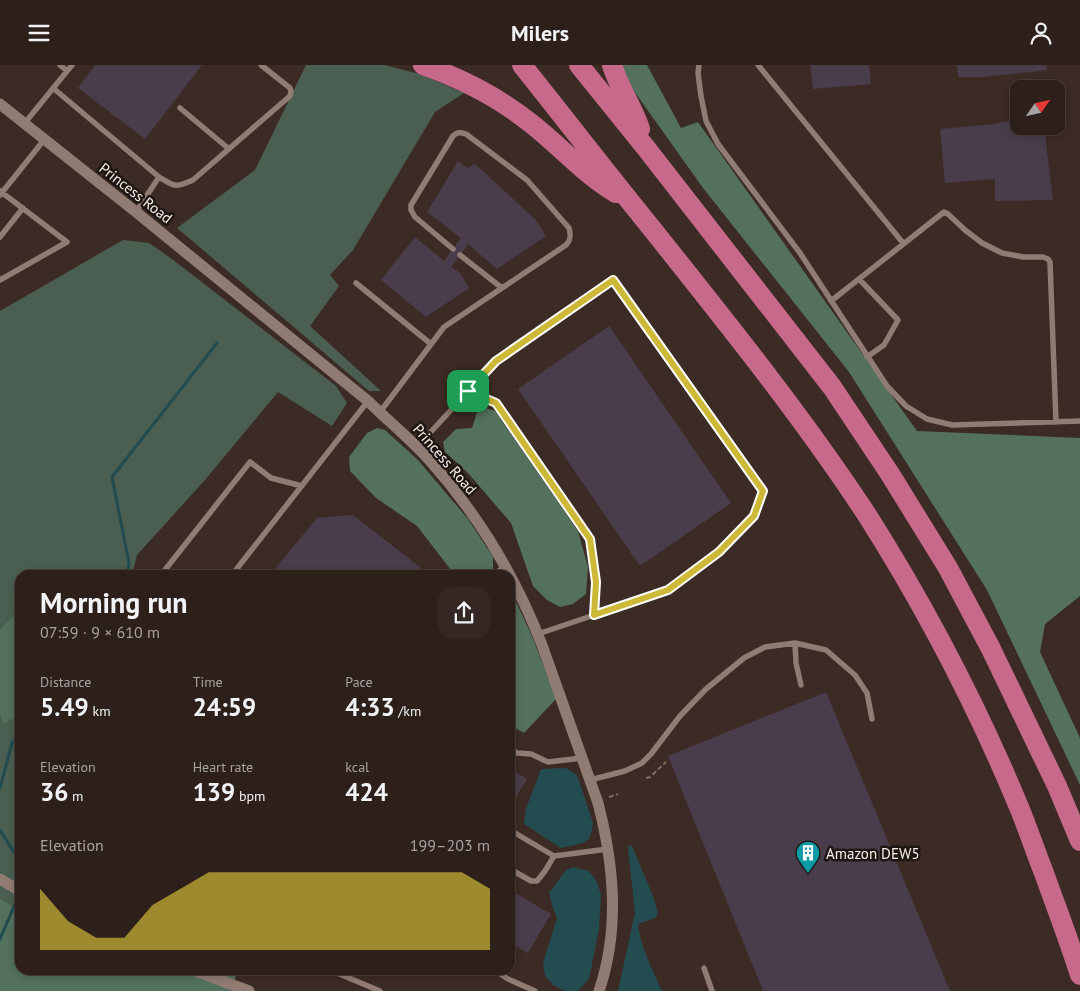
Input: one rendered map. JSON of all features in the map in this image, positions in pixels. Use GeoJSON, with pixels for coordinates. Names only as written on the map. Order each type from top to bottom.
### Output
{"type":"FeatureCollection","features":[{"type":"Feature","properties":{"kind":"highway"},"geometry":{"type":"LineString","coordinates":[[423,65],[472,85],[507,106],[534,125],[600,184],[629,200]]}},
{"type":"Feature","properties":{"kind":"highway"},"geometry":{"type":"LineString","coordinates":[[522,65],[797,415],[866,515],[897,565],[927,616],[980,720],[1021,812],[1080,975]]}},
{"type":"Feature","properties":{"kind":"highway"},"geometry":{"type":"LineString","coordinates":[[579,65],[832,387],[890,474],[948,568],[992,649],[1057,786],[1080,841]]}},
{"type":"Feature","properties":{"kind":"highway"},"geometry":{"type":"LineString","coordinates":[[612,65],[624,95],[636,117],[646,148]]}},
{"type":"Feature","properties":{"kind":"street","name":"Princess Road"},"geometry":{"type":"LineString","coordinates":[[0,104],[136,212],[380,412],[436,467],[479,524],[507,570]]}},
{"type":"Feature","properties":{"kind":"street","name":"Princess Road"},"geometry":{"type":"LineString","coordinates":[[515,584],[538,634],[590,780],[608,849],[612,885],[612,913],[606,963],[599,991]]}},
{"type":"Feature","properties":{"kind":"street"},"geometry":{"type":"LineString","coordinates":[[0,879],[15,888]]}},
{"type":"Feature","properties":{"kind":"street"},"geometry":{"type":"LineString","coordinates":[[206,975],[249,991]]}},
{"type":"Feature","properties":{"kind":"lane"},"geometry":{"type":"LineString","coordinates":[[60,65],[67,71]]}},
{"type":"Feature","properties":{"kind":"lane"},"geometry":{"type":"LineString","coordinates":[[24,124],[72,65]]}},
{"type":"Feature","properties":{"kind":"lane"},"geometry":{"type":"LineString","coordinates":[[53,88],[159,177],[173,186],[179,186],[193,180],[290,96],[290,88],[261,65]]}},
{"type":"Feature","properties":{"kind":"lane"},"geometry":{"type":"LineString","coordinates":[[699,65],[700,96],[706,121],[718,144],[800,253],[887,386],[906,406],[926,419],[952,425],[1080,421]]}},
{"type":"Feature","properties":{"kind":"lane"},"geometry":{"type":"LineString","coordinates":[[758,65],[903,243]]}},
{"type":"Feature","properties":{"kind":"lane"},"geometry":{"type":"LineString","coordinates":[[180,108],[229,149]]}},
{"type":"Feature","properties":{"kind":"lane"},"geometry":{"type":"LineString","coordinates":[[380,412],[444,327],[566,245],[569,241],[570,233],[569,228],[527,180],[461,132],[453,136],[411,205],[410,210],[415,217],[453,249]]}},
{"type":"Feature","properties":{"kind":"lane"},"geometry":{"type":"LineString","coordinates":[[0,280],[67,243],[1,193],[44,140]]}},
{"type":"Feature","properties":{"kind":"lane"},"geometry":{"type":"LineString","coordinates":[[136,212],[159,177]]}},
{"type":"Feature","properties":{"kind":"lane"},"geometry":{"type":"LineString","coordinates":[[0,237],[23,208]]}},
{"type":"Feature","properties":{"kind":"lane"},"geometry":{"type":"LineString","coordinates":[[831,301],[944,212],[982,243],[1002,253],[1048,259],[1050,262],[1056,422]]}},
{"type":"Feature","properties":{"kind":"lane"},"geometry":{"type":"LineString","coordinates":[[460,255],[502,288]]}},
{"type":"Feature","properties":{"kind":"lane"},"geometry":{"type":"LineString","coordinates":[[858,279],[898,320],[884,345],[868,357]]}},
{"type":"Feature","properties":{"kind":"lane"},"geometry":{"type":"LineString","coordinates":[[417,447],[496,361],[613,280],[763,491],[754,516],[719,552],[668,590],[538,634]]}},
{"type":"Feature","properties":{"kind":"lane"},"geometry":{"type":"LineString","coordinates":[[356,283],[431,344]]}},
{"type":"Feature","properties":{"kind":"lane"},"geometry":{"type":"LineString","coordinates":[[468,391],[496,403],[590,539],[596,582],[594,615]]}},
{"type":"Feature","properties":{"kind":"lane"},"geometry":{"type":"LineString","coordinates":[[236,570],[368,401]]}},
{"type":"Feature","properties":{"kind":"lane"},"geometry":{"type":"LineString","coordinates":[[166,570],[250,462],[272,478],[302,486]]}},
{"type":"Feature","properties":{"kind":"lane"},"geometry":{"type":"LineString","coordinates":[[500,570],[505,566]]}},
{"type":"Feature","properties":{"kind":"lane"},"geometry":{"type":"LineString","coordinates":[[794,643],[801,685]]}},
{"type":"Feature","properties":{"kind":"lane"},"geometry":{"type":"LineString","coordinates":[[590,780],[625,771],[642,763],[680,716],[706,689],[744,658],[765,647],[794,643],[826,650],[855,675],[867,693],[872,719]]}},
{"type":"Feature","properties":{"kind":"lane"},"geometry":{"type":"LineString","coordinates":[[515,752],[531,754],[548,761],[582,758]]}},
{"type":"Feature","properties":{"kind":"lane"},"geometry":{"type":"LineString","coordinates":[[515,833],[554,856],[608,849]]}},
{"type":"Feature","properties":{"kind":"lane"},"geometry":{"type":"LineString","coordinates":[[515,872],[531,881],[537,881],[554,856]]}},
{"type":"Feature","properties":{"kind":"lane"},"geometry":{"type":"LineString","coordinates":[[704,968],[712,991]]}},
{"type":"Feature","properties":{"kind":"lane"},"geometry":{"type":"LineString","coordinates":[[342,975],[380,991]]}},
{"type":"Feature","properties":{"kind":"lane"},"geometry":{"type":"LineString","coordinates":[[502,975],[535,991]]}},
{"type":"Feature","properties":{"kind":"path"},"geometry":{"type":"LineString","coordinates":[[646,777],[650,777],[666,762]]}},
{"type":"Feature","properties":{"kind":"path"},"geometry":{"type":"LineString","coordinates":[[609,797],[618,794]]}},
{"type":"Feature","properties":{"kind":"green space"},"geometry":{"type":"Polygon","coordinates":[[[306,65],[384,65],[420,74],[464,93],[435,112],[353,250],[330,275],[339,286],[310,326],[381,391],[369,391],[177,228],[255,170],[306,65]]]}},
{"type":"Feature","properties":{"kind":"green space"},"geometry":{"type":"Polygon","coordinates":[[[618,65],[647,65],[681,128],[698,122],[917,431],[1080,438],[1080,596],[1045,624],[1040,652],[1080,738],[1080,785],[987,590],[849,372],[703,188],[619,70],[618,65]]]}},
{"type":"Feature","properties":{"kind":"green space"},"geometry":{"type":"Polygon","coordinates":[[[123,240],[149,243],[336,386],[347,403],[332,426],[278,392],[205,480],[137,555],[133,570],[15,570],[15,614],[0,629],[0,311],[123,240]]]}},
{"type":"Feature","properties":{"kind":"green space"},"geometry":{"type":"Polygon","coordinates":[[[479,406],[495,411],[578,531],[588,567],[586,594],[573,604],[560,607],[547,600],[533,586],[511,523],[468,473],[445,452],[443,442],[456,429],[472,428],[479,406]]]}},
{"type":"Feature","properties":{"kind":"green space"},"geometry":{"type":"Polygon","coordinates":[[[377,428],[385,430],[418,460],[468,519],[493,557],[493,570],[451,570],[417,526],[376,498],[350,471],[349,457],[367,433],[377,428]]]}},
{"type":"Feature","properties":{"kind":"green space"},"geometry":{"type":"Polygon","coordinates":[[[515,600],[532,636],[556,699],[524,733],[515,728],[515,600]]]}},
{"type":"Feature","properties":{"kind":"green space"},"geometry":{"type":"Polygon","coordinates":[[[15,614],[15,718],[3,724],[0,715],[0,629],[15,614]]]}},
{"type":"Feature","properties":{"kind":"green space"},"geometry":{"type":"Polygon","coordinates":[[[0,715],[3,724],[15,718],[15,907],[0,898],[0,715]]]}},
{"type":"Feature","properties":{"kind":"green space"},"geometry":{"type":"Polygon","coordinates":[[[0,898],[15,907],[15,975],[236,975],[231,991],[0,991],[0,898]]]}},
{"type":"Feature","properties":{"kind":"water"},"geometry":{"type":"Polygon","coordinates":[[[566,768],[577,775],[593,823],[590,838],[583,843],[561,848],[524,824],[526,809],[541,769],[566,768]]]}},
{"type":"Feature","properties":{"kind":"water"},"geometry":{"type":"Polygon","coordinates":[[[629,845],[632,846],[658,913],[655,918],[638,924],[644,950],[662,991],[618,991],[635,913],[629,845]]]}},
{"type":"Feature","properties":{"kind":"water"},"geometry":{"type":"Polygon","coordinates":[[[573,867],[589,871],[597,882],[601,895],[599,929],[589,979],[578,991],[565,991],[553,985],[545,976],[543,963],[557,918],[549,893],[566,870],[573,867]]]}},
{"type":"Feature","properties":{"kind":"building"},"geometry":{"type":"Polygon","coordinates":[[[95,65],[202,65],[145,139],[78,88],[95,65]]]}},
{"type":"Feature","properties":{"kind":"building"},"geometry":{"type":"Polygon","coordinates":[[[810,65],[869,65],[871,84],[813,89],[810,65]]]}},
{"type":"Feature","properties":{"kind":"building"},"geometry":{"type":"Polygon","coordinates":[[[957,65],[1046,65],[1047,70],[983,77],[958,77],[957,65]]]}},
{"type":"Feature","properties":{"kind":"building"},"geometry":{"type":"Polygon","coordinates":[[[1010,121],[1010,135],[1045,135],[1053,200],[995,201],[995,179],[945,183],[940,129],[1010,121]]]}},
{"type":"Feature","properties":{"kind":"building"},"geometry":{"type":"Polygon","coordinates":[[[458,161],[467,168],[475,164],[535,219],[546,236],[497,269],[468,244],[451,267],[460,273],[469,288],[426,317],[381,280],[415,237],[444,261],[461,238],[427,212],[458,161]]]}},
{"type":"Feature","properties":{"kind":"building"},"geometry":{"type":"Polygon","coordinates":[[[609,326],[731,503],[640,566],[518,389],[609,326]]]}},
{"type":"Feature","properties":{"kind":"building"},"geometry":{"type":"Polygon","coordinates":[[[353,515],[421,568],[420,570],[274,570],[317,518],[353,515]]]}},
{"type":"Feature","properties":{"kind":"building","name":"Amazon DEW5"},"geometry":{"type":"Polygon","coordinates":[[[826,692],[950,991],[763,991],[668,756],[826,692]]]}},
{"type":"Feature","properties":{"kind":"building"},"geometry":{"type":"Polygon","coordinates":[[[515,772],[527,779],[515,799],[515,772]]]}},
{"type":"Feature","properties":{"kind":"building"},"geometry":{"type":"Polygon","coordinates":[[[515,893],[551,914],[528,953],[515,946],[515,893]]]}},
{"type":"Feature","properties":{"kind":"waterway"},"geometry":{"type":"LineString","coordinates":[[128,570],[129,563],[112,477],[217,343]]}},
{"type":"Feature","properties":{"kind":"waterway"},"geometry":{"type":"LineString","coordinates":[[0,788],[12,743],[15,740]]}},
{"type":"Feature","properties":{"kind":"waterway"},"geometry":{"type":"LineString","coordinates":[[0,830],[15,854]]}},
{"type":"Feature","properties":{"kind":"waterway"},"geometry":{"type":"LineString","coordinates":[[0,939],[15,904]]}},
{"type":"Feature","properties":{"kind":"place","name":"Amazon DEW5"},"geometry":{"type":"Point","coordinates":[808,874]}},
{"type":"Feature","properties":{"kind":"route"},"geometry":{"type":"LineString","coordinates":[[613,280],[763,491],[754,516],[719,552],[668,590],[594,615],[596,582],[590,539],[496,403],[468,391],[496,361],[613,280]]}}]}
